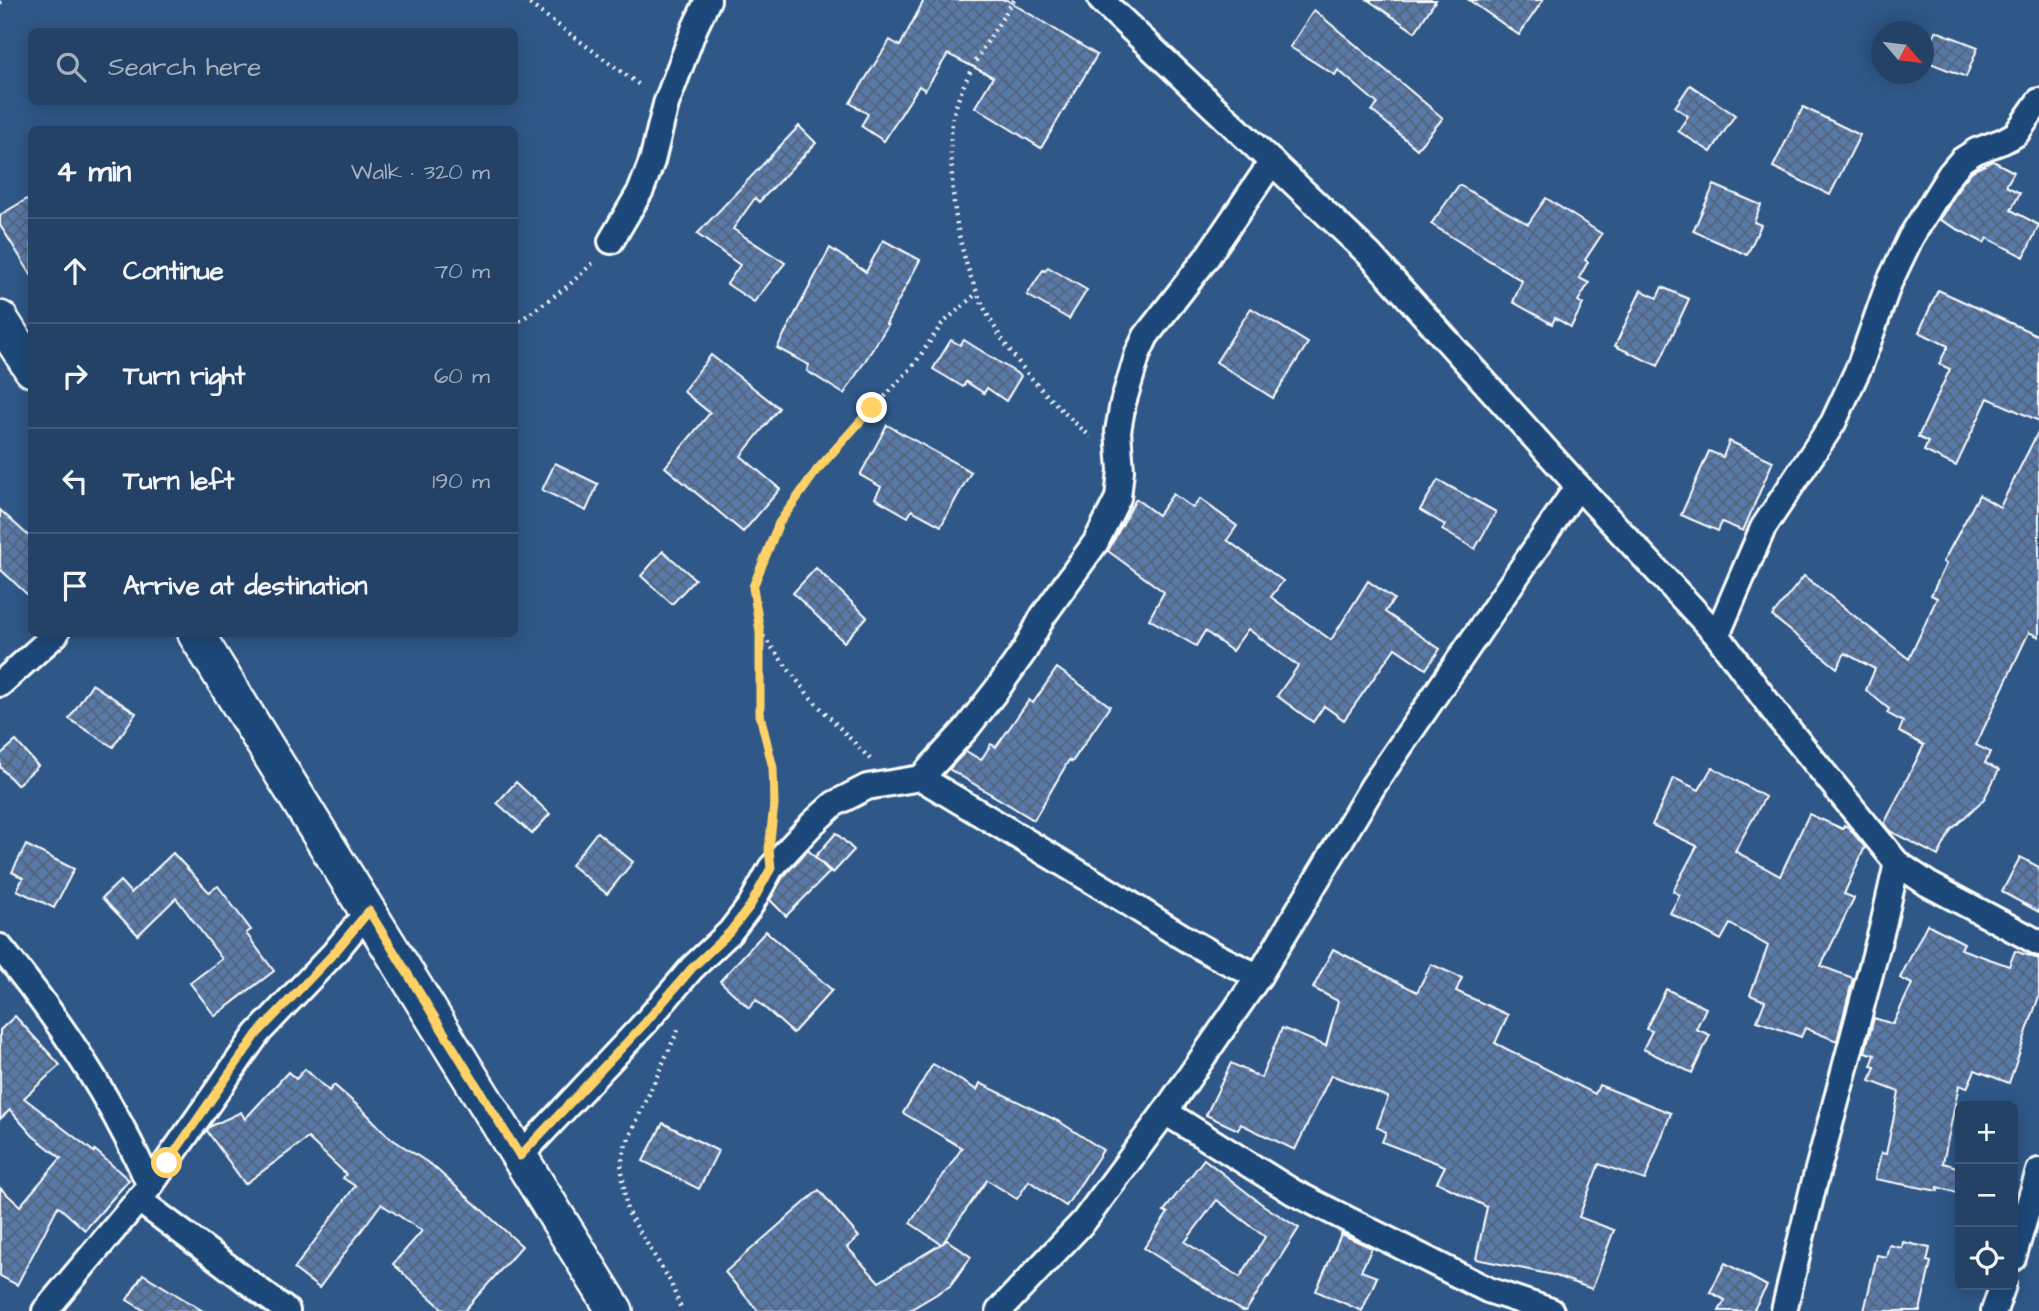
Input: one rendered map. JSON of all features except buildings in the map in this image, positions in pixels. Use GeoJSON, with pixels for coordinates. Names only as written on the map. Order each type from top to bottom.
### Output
{"type":"FeatureCollection","features":[{"type":"Feature","properties":{"kind":"main road"},"geometry":{"type":"LineString","coordinates":[[0,319],[28,363]]}},
{"type":"Feature","properties":{"kind":"main road"},"geometry":{"type":"LineString","coordinates":[[198,637],[615,1311]]}},
{"type":"Feature","properties":{"kind":"street"},"geometry":{"type":"LineString","coordinates":[[611,241],[641,190],[652,161],[666,104],[708,0]]}},
{"type":"Feature","properties":{"kind":"street"},"geometry":{"type":"LineString","coordinates":[[1101,0],[1370,254],[1578,486],[1717,635],[1779,718],[1898,863],[1928,884],[2039,943]]}},
{"type":"Feature","properties":{"kind":"street"},"geometry":{"type":"LineString","coordinates":[[1717,635],[1763,528],[1833,423],[1860,365],[1889,283],[1911,237],[1950,174],[1962,160],[2016,134],[2039,101]]}},
{"type":"Feature","properties":{"kind":"street"},"geometry":{"type":"LineString","coordinates":[[520,1156],[645,1023],[692,968],[730,932],[750,906],[771,868],[834,804],[867,787],[921,778],[966,729],[998,688],[1025,650],[1043,616],[1097,542],[1118,498],[1118,431],[1123,403],[1146,336],[1205,260],[1272,162]]}},
{"type":"Feature","properties":{"kind":"street"},"geometry":{"type":"LineString","coordinates":[[999,1311],[1084,1221],[1165,1112],[1259,976],[1373,786],[1578,486]]}},
{"type":"Feature","properties":{"kind":"street"},"geometry":{"type":"LineString","coordinates":[[0,684],[53,637]]}},
{"type":"Feature","properties":{"kind":"street"},"geometry":{"type":"LineString","coordinates":[[921,778],[1176,934],[1230,964],[1259,976]]}},
{"type":"Feature","properties":{"kind":"street"},"geometry":{"type":"LineString","coordinates":[[1784,1311],[1820,1161],[1898,863]]}},
{"type":"Feature","properties":{"kind":"street"},"geometry":{"type":"LineString","coordinates":[[45,1311],[144,1193],[257,1034],[334,953],[369,911]]}},
{"type":"Feature","properties":{"kind":"street"},"geometry":{"type":"LineString","coordinates":[[0,947],[33,987],[81,1056],[129,1138],[144,1193],[287,1311]]}},
{"type":"Feature","properties":{"kind":"street"},"geometry":{"type":"LineString","coordinates":[[1165,1112],[1293,1192],[1488,1290],[1551,1311]]}},
{"type":"Feature","properties":{"kind":"street"},"geometry":{"type":"LineString","coordinates":[[2018,1241],[2039,1171]]}},
{"type":"Feature","properties":{"kind":"street"},"geometry":{"type":"LineString","coordinates":[[1994,1311],[2001,1290]]}},
{"type":"Feature","properties":{"kind":"path"},"geometry":{"type":"LineString","coordinates":[[524,0],[666,104]]}},
{"type":"Feature","properties":{"kind":"path"},"geometry":{"type":"LineString","coordinates":[[1014,0],[975,61],[954,115],[951,161],[954,208],[965,263],[976,294],[995,329],[1042,393],[1089,436],[1120,458]]}},
{"type":"Feature","properties":{"kind":"path"},"geometry":{"type":"LineString","coordinates":[[518,322],[568,286],[596,260],[611,241]]}},
{"type":"Feature","properties":{"kind":"path"},"geometry":{"type":"LineString","coordinates":[[771,868],[769,849],[773,768],[760,715],[760,632],[753,587],[779,523],[817,470],[913,366],[942,324],[976,294]]}},
{"type":"Feature","properties":{"kind":"path"},"geometry":{"type":"LineString","coordinates":[[760,632],[809,696],[893,783]]}},
{"type":"Feature","properties":{"kind":"path"},"geometry":{"type":"LineString","coordinates":[[678,1029],[625,1147],[621,1164],[627,1211],[670,1281],[682,1311]]}},
{"type":"Feature","properties":{"kind":"route"},"geometry":{"type":"LineString","coordinates":[[167,1163],[257,1034],[334,953],[369,911],[520,1156],[645,1023],[692,968],[730,932],[750,906],[771,868],[769,849],[774,805],[773,768],[760,715],[760,632],[753,587],[779,523],[817,470],[872,408]]}}]}
